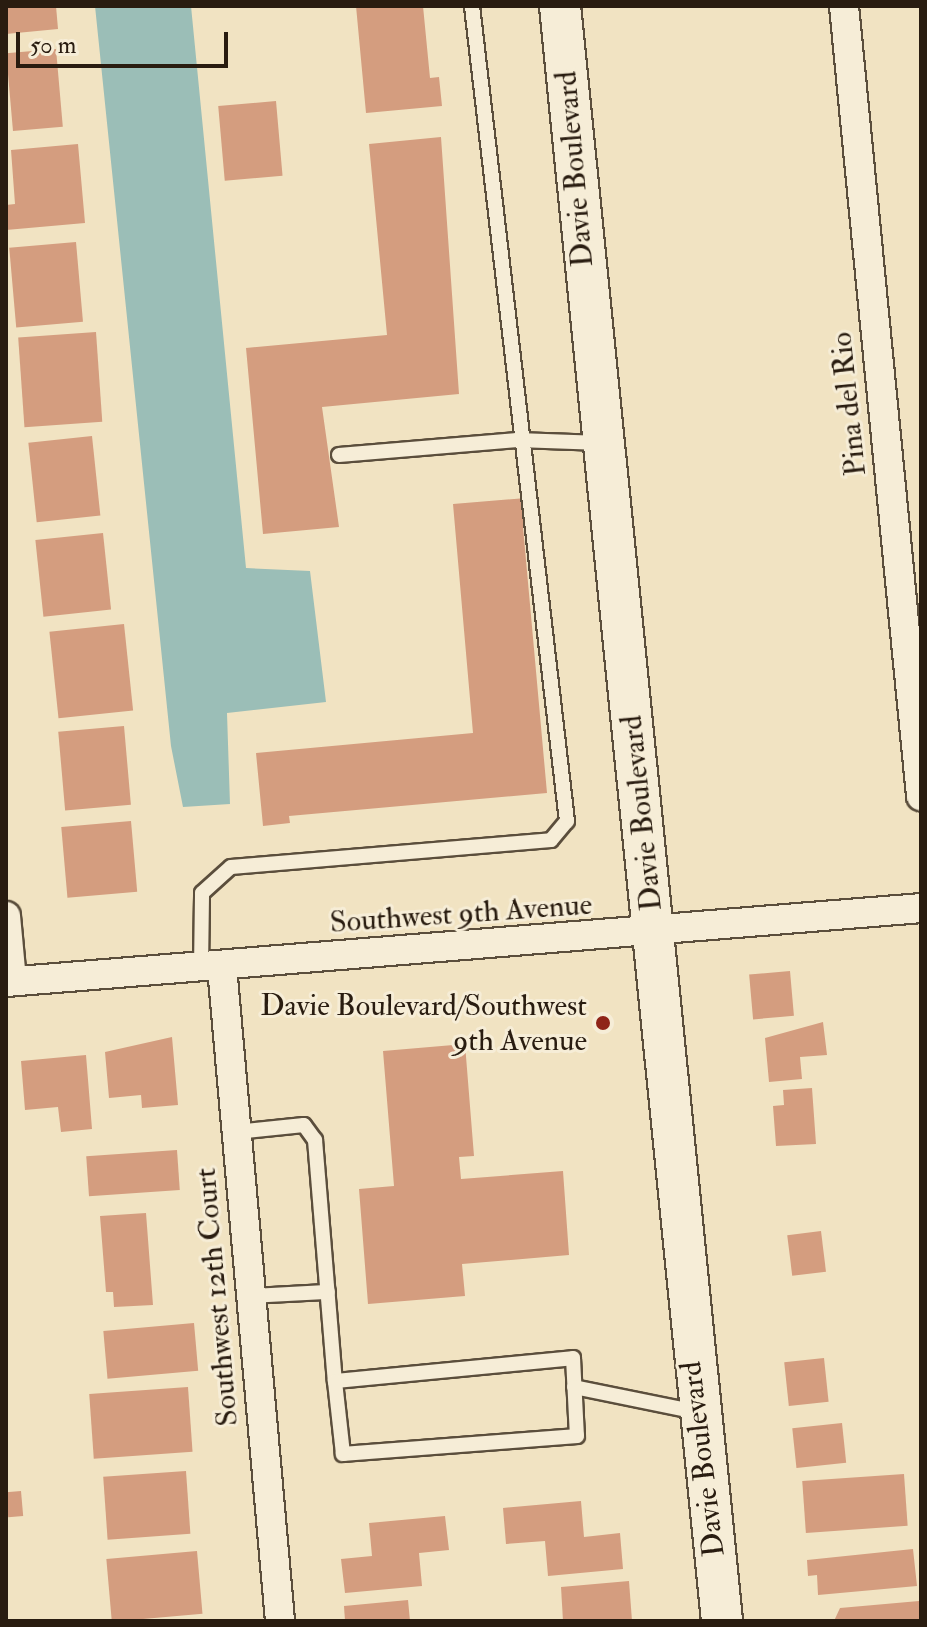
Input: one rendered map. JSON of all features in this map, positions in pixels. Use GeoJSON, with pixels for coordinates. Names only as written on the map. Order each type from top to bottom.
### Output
{"type":"FeatureCollection","features":[{"type":"Feature","properties":{"kind":"main road","name":"Davie Boulevard"},"geometry":{"type":"LineString","coordinates":[[560,6],[654,934],[697,1412],[722,1621]]}},
{"type":"Feature","properties":{"kind":"street","name":"Pina del Rio"},"geometry":{"type":"LineString","coordinates":[[844,6],[921,796]]}},
{"type":"Feature","properties":{"kind":"street","name":"Southwest 9th Avenue"},"geometry":{"type":"LineString","coordinates":[[9,982],[654,934],[921,908]]}},
{"type":"Feature","properties":{"kind":"street"},"geometry":{"type":"LineString","coordinates":[[6,916],[9,982]]}},
{"type":"Feature","properties":{"kind":"street","name":"Southwest 12th Court"},"geometry":{"type":"LineString","coordinates":[[211,968],[236,1132],[280,1621]]}},
{"type":"Feature","properties":{"kind":"lane"},"geometry":{"type":"LineString","coordinates":[[211,968],[202,893],[231,867],[562,833],[567,821],[548,608],[529,459],[517,440],[472,6]]}},
{"type":"Feature","properties":{"kind":"lane"},"geometry":{"type":"LineString","coordinates":[[339,455],[517,440],[603,443]]}},
{"type":"Feature","properties":{"kind":"lane"},"geometry":{"type":"LineString","coordinates":[[236,1132],[304,1125],[315,1140],[335,1381],[343,1454],[577,1436],[573,1358],[335,1381]]}},
{"type":"Feature","properties":{"kind":"lane"},"geometry":{"type":"LineString","coordinates":[[251,1296],[328,1292]]}},
{"type":"Feature","properties":{"kind":"lane"},"geometry":{"type":"LineString","coordinates":[[574,1387],[697,1412]]}},
{"type":"Feature","properties":{"kind":"water"},"geometry":{"type":"Polygon","coordinates":[[[95,6],[191,6],[246,568],[310,571],[326,702],[227,713],[230,804],[183,807],[171,746],[95,6]]]}},
{"type":"Feature","properties":{"kind":"building"},"geometry":{"type":"Polygon","coordinates":[[[6,6],[56,6],[58,29],[6,34],[6,6]]]}},
{"type":"Feature","properties":{"kind":"building"},"geometry":{"type":"Polygon","coordinates":[[[356,6],[423,6],[430,78],[439,77],[442,106],[366,113],[356,6]]]}},
{"type":"Feature","properties":{"kind":"building"},"geometry":{"type":"Polygon","coordinates":[[[56,49],[63,127],[13,131],[6,53],[56,49]]]}},
{"type":"Feature","properties":{"kind":"building"},"geometry":{"type":"Polygon","coordinates":[[[276,101],[283,176],[225,181],[218,106],[276,101]]]}},
{"type":"Feature","properties":{"kind":"building"},"geometry":{"type":"Polygon","coordinates":[[[441,137],[459,394],[322,407],[339,527],[263,534],[246,348],[387,335],[369,144],[441,137]]]}},
{"type":"Feature","properties":{"kind":"building"},"geometry":{"type":"Polygon","coordinates":[[[78,144],[85,223],[6,230],[6,205],[15,204],[11,150],[78,144]]]}},
{"type":"Feature","properties":{"kind":"building"},"geometry":{"type":"Polygon","coordinates":[[[76,242],[83,322],[16,328],[9,248],[76,242]]]}},
{"type":"Feature","properties":{"kind":"building"},"geometry":{"type":"Polygon","coordinates":[[[96,332],[102,422],[24,427],[18,337],[96,332]]]}},
{"type":"Feature","properties":{"kind":"building"},"geometry":{"type":"Polygon","coordinates":[[[92,436],[100,516],[37,522],[28,443],[92,436]]]}},
{"type":"Feature","properties":{"kind":"building"},"geometry":{"type":"Polygon","coordinates":[[[526,498],[529,526],[523,527],[547,793],[289,816],[290,823],[263,826],[256,753],[473,733],[453,504],[526,498]]]}},
{"type":"Feature","properties":{"kind":"building"},"geometry":{"type":"Polygon","coordinates":[[[103,533],[111,610],[43,617],[35,540],[103,533]]]}},
{"type":"Feature","properties":{"kind":"building"},"geometry":{"type":"Polygon","coordinates":[[[124,624],[133,711],[59,718],[49,632],[124,624]]]}},
{"type":"Feature","properties":{"kind":"building"},"geometry":{"type":"Polygon","coordinates":[[[124,726],[131,805],[65,810],[58,732],[124,726]]]}},
{"type":"Feature","properties":{"kind":"building"},"geometry":{"type":"Polygon","coordinates":[[[131,821],[137,892],[67,898],[61,827],[131,821]]]}},
{"type":"Feature","properties":{"kind":"building"},"geometry":{"type":"Polygon","coordinates":[[[790,971],[794,1016],[753,1019],[749,975],[790,971]]]}},
{"type":"Feature","properties":{"kind":"building"},"geometry":{"type":"Polygon","coordinates":[[[823,1022],[827,1055],[800,1057],[802,1079],[769,1082],[765,1038],[823,1022]]]}},
{"type":"Feature","properties":{"kind":"building"},"geometry":{"type":"Polygon","coordinates":[[[172,1037],[178,1105],[142,1108],[141,1095],[109,1098],[105,1052],[172,1037]]]}},
{"type":"Feature","properties":{"kind":"building"},"geometry":{"type":"Polygon","coordinates":[[[465,1044],[474,1156],[459,1157],[461,1179],[563,1171],[569,1255],[462,1264],[465,1296],[368,1304],[359,1189],[394,1186],[383,1051],[465,1044]]]}},
{"type":"Feature","properties":{"kind":"building"},"geometry":{"type":"Polygon","coordinates":[[[86,1055],[92,1129],[61,1132],[58,1107],[25,1110],[21,1061],[86,1055]]]}},
{"type":"Feature","properties":{"kind":"building"},"geometry":{"type":"Polygon","coordinates":[[[812,1088],[816,1144],[776,1146],[773,1106],[784,1105],[783,1090],[812,1088]]]}},
{"type":"Feature","properties":{"kind":"building"},"geometry":{"type":"Polygon","coordinates":[[[177,1150],[180,1190],[89,1196],[86,1156],[177,1150]]]}},
{"type":"Feature","properties":{"kind":"building"},"geometry":{"type":"Polygon","coordinates":[[[146,1213],[153,1305],[114,1307],[113,1292],[106,1292],[100,1216],[146,1213]]]}},
{"type":"Feature","properties":{"kind":"building"},"geometry":{"type":"Polygon","coordinates":[[[821,1231],[826,1272],[792,1276],[787,1235],[821,1231]]]}},
{"type":"Feature","properties":{"kind":"building"},"geometry":{"type":"Polygon","coordinates":[[[194,1323],[198,1371],[108,1379],[103,1331],[194,1323]]]}},
{"type":"Feature","properties":{"kind":"building"},"geometry":{"type":"Polygon","coordinates":[[[824,1358],[829,1402],[789,1406],[784,1362],[824,1358]]]}},
{"type":"Feature","properties":{"kind":"building"},"geometry":{"type":"Polygon","coordinates":[[[188,1387],[193,1452],[94,1459],[89,1394],[188,1387]]]}},
{"type":"Feature","properties":{"kind":"building"},"geometry":{"type":"Polygon","coordinates":[[[842,1423],[846,1463],[796,1468],[792,1428],[842,1423]]]}},
{"type":"Feature","properties":{"kind":"building"},"geometry":{"type":"Polygon","coordinates":[[[186,1471],[190,1534],[108,1540],[103,1477],[186,1471]]]}},
{"type":"Feature","properties":{"kind":"building"},"geometry":{"type":"Polygon","coordinates":[[[904,1474],[908,1526],[806,1533],[802,1481],[904,1474]]]}},
{"type":"Feature","properties":{"kind":"building"},"geometry":{"type":"Polygon","coordinates":[[[21,1491],[23,1516],[8,1517],[6,1492],[21,1491]]]}},
{"type":"Feature","properties":{"kind":"building"},"geometry":{"type":"Polygon","coordinates":[[[581,1501],[584,1537],[620,1533],[623,1569],[548,1576],[545,1541],[506,1544],[503,1508],[581,1501]]]}},
{"type":"Feature","properties":{"kind":"building"},"geometry":{"type":"Polygon","coordinates":[[[445,1516],[449,1550],[419,1553],[422,1586],[345,1593],[341,1559],[372,1556],[369,1523],[445,1516]]]}},
{"type":"Feature","properties":{"kind":"building"},"geometry":{"type":"Polygon","coordinates":[[[913,1549],[917,1586],[818,1595],[817,1575],[808,1576],[807,1560],[913,1549]]]}},
{"type":"Feature","properties":{"kind":"building"},"geometry":{"type":"Polygon","coordinates":[[[197,1551],[202,1614],[112,1621],[106,1559],[197,1551]]]}},
{"type":"Feature","properties":{"kind":"building"},"geometry":{"type":"Polygon","coordinates":[[[629,1581],[632,1621],[563,1621],[561,1587],[629,1581]]]}},
{"type":"Feature","properties":{"kind":"building"},"geometry":{"type":"Polygon","coordinates":[[[408,1600],[410,1621],[345,1621],[344,1606],[408,1600]]]}},
{"type":"Feature","properties":{"kind":"building"},"geometry":{"type":"Polygon","coordinates":[[[919,1601],[921,1621],[834,1621],[840,1608],[919,1601]]]}},
{"type":"Feature","properties":{"kind":"place","name":"Davie Boulevard/Southwest 9th Avenue"},"geometry":{"type":"Point","coordinates":[603,1023]}}]}
